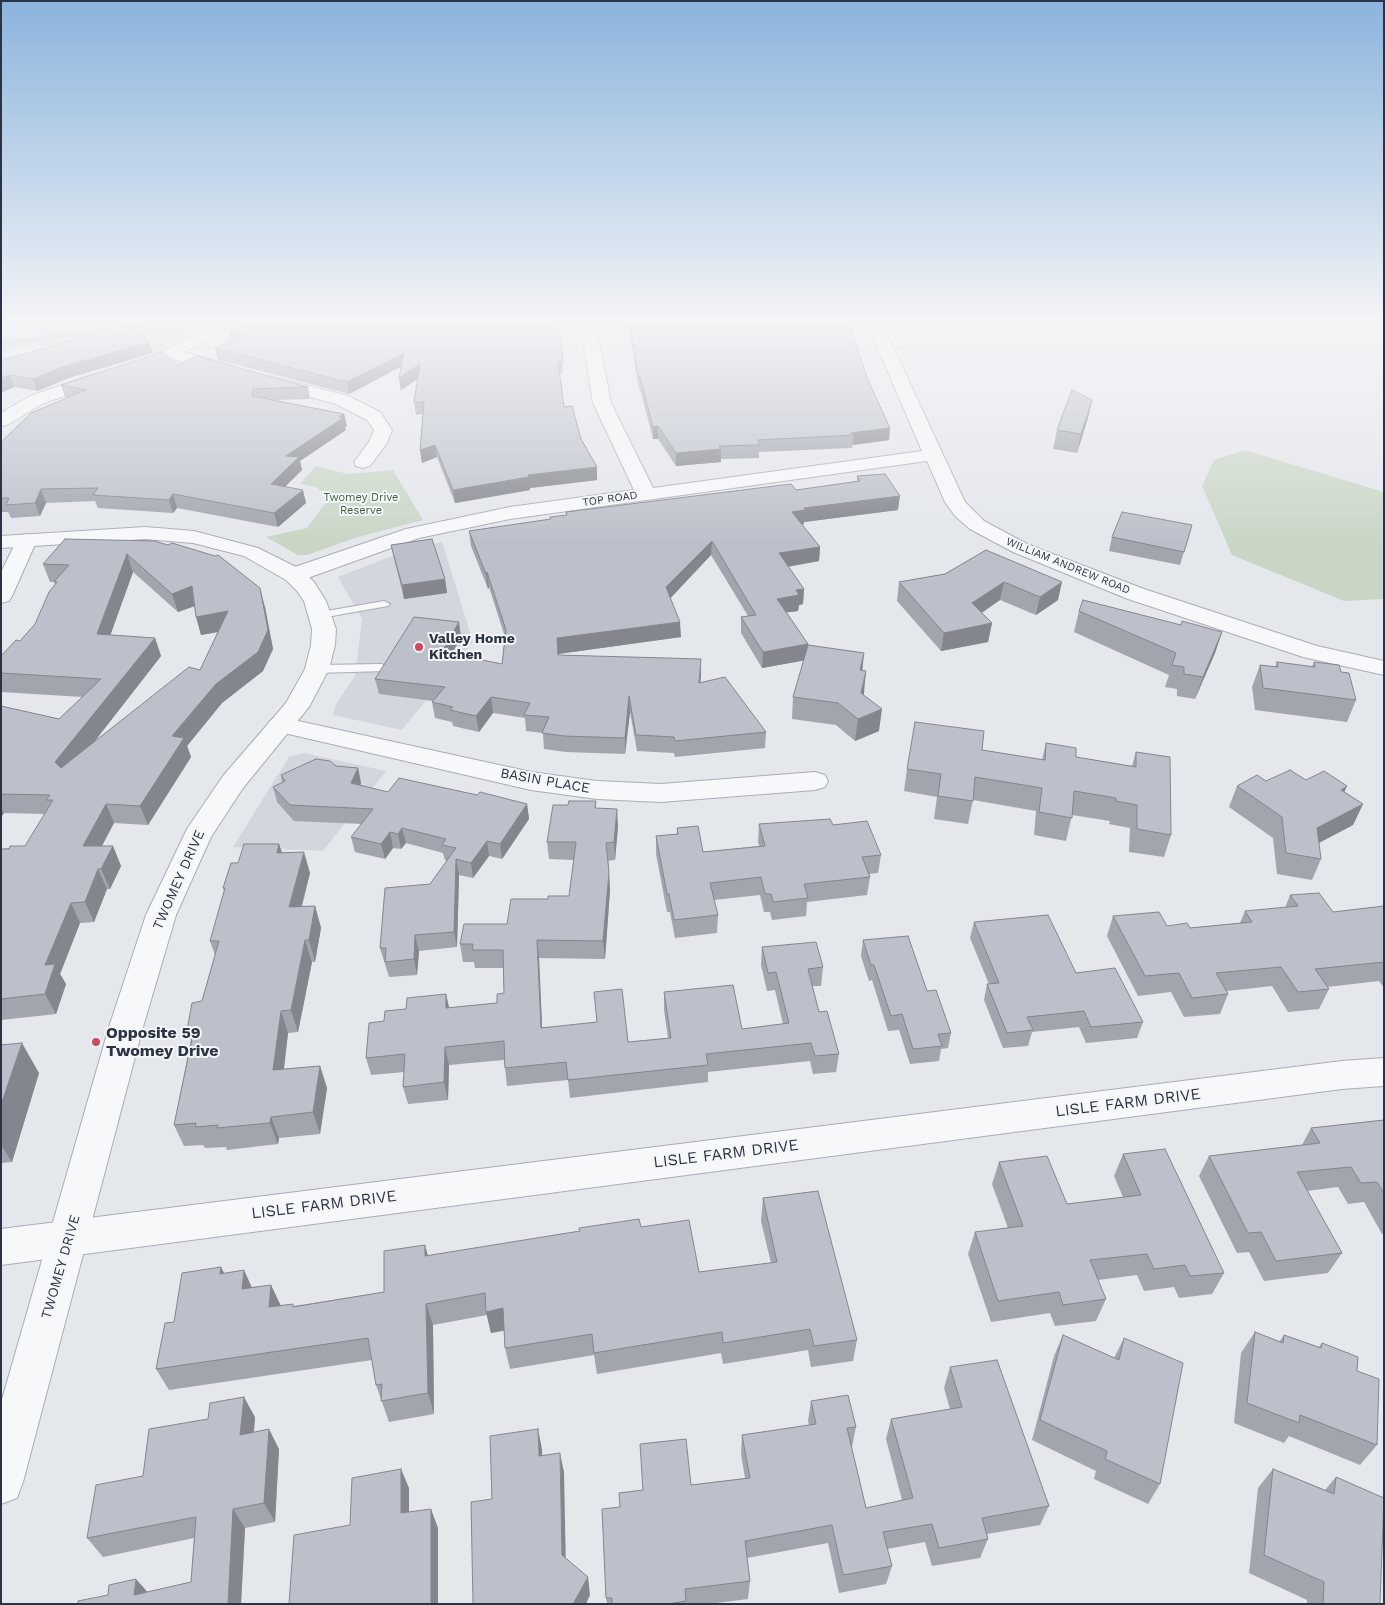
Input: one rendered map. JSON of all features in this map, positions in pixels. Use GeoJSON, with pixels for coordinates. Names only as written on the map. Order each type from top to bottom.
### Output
{"type":"FeatureCollection","features":[{"type":"Feature","properties":{"kind":"street"},"geometry":{"type":"LineString","coordinates":[[1,421],[36,400],[51,394]]}},
{"type":"Feature","properties":{"kind":"street"},"geometry":{"type":"LineString","coordinates":[[319,394],[342,400],[374,416],[383,430],[378,443],[363,462]]}},
{"type":"Feature","properties":{"kind":"street"},"geometry":{"type":"LineString","coordinates":[[600,394],[602,403],[646,494]]}},
{"type":"Feature","properties":{"kind":"street","name":"WILLIAM ANDREW ROAD"},"geometry":{"type":"LineString","coordinates":[[905,394],[955,502],[962,512],[977,525],[1020,548],[1136,594],[1311,652],[1384,668]]}},
{"type":"Feature","properties":{"kind":"street","name":"TOP ROAD"},"geometry":{"type":"LineString","coordinates":[[294,575],[413,533],[510,513],[932,455]]}},
{"type":"Feature","properties":{"kind":"street","name":"TWOMEY DRIVE"},"geometry":{"type":"LineString","coordinates":[[1,1482],[126,1027],[161,915],[197,836],[233,782],[296,706],[317,669],[323,645],[324,629],[321,615],[306,587],[294,575],[251,552],[194,537],[170,534],[122,534],[14,541]]}},
{"type":"Feature","properties":{"kind":"street"},"geometry":{"type":"LineString","coordinates":[[1,596],[14,541]]}},
{"type":"Feature","properties":{"kind":"street","name":"BASIN PLACE"},"geometry":{"type":"LineString","coordinates":[[280,725],[532,780],[597,790],[661,793],[815,781]]}},
{"type":"Feature","properties":{"kind":"street","name":"LISLE FARM DRIVE"},"geometry":{"type":"LineString","coordinates":[[1,1247],[1332,1076],[1384,1072]]}},
{"type":"Feature","properties":{"kind":"lane"},"geometry":{"type":"LineString","coordinates":[[321,615],[384,604]]}},
{"type":"Feature","properties":{"kind":"lane"},"geometry":{"type":"LineString","coordinates":[[317,669],[382,668]]}},
{"type":"Feature","properties":{"kind":"shaded area"},"geometry":{"type":"Polygon","coordinates":[[[442,542],[473,642],[402,730],[333,715],[336,704],[355,676],[362,619],[338,577],[405,551],[442,542]]]}},
{"type":"Feature","properties":{"kind":"shaded area"},"geometry":{"type":"Polygon","coordinates":[[[304,753],[386,771],[323,851],[233,847],[289,757],[304,753]]]}},
{"type":"Feature","properties":{"kind":"green space"},"geometry":{"type":"Polygon","coordinates":[[[1245,450],[1384,492],[1384,599],[1344,601],[1232,555],[1202,486],[1214,460],[1245,450]]]}},
{"type":"Feature","properties":{"kind":"green space","name":"Twomey Drive Reserve"},"geometry":{"type":"Polygon","coordinates":[[[316,466],[348,474],[393,470],[423,520],[358,537],[307,555],[298,555],[266,537],[307,528],[327,501],[323,492],[316,487],[300,484],[316,466]]]}},
{"type":"Feature","properties":{"kind":"building"},"geometry":{"type":"Polygon","coordinates":[[[77,394],[252,394],[252,396],[344,414],[339,417],[343,418],[286,456],[299,457],[271,484],[303,490],[274,513],[173,494],[169,500],[93,495],[98,488],[41,489],[35,503],[6,505],[9,498],[1,498],[1,442],[31,413],[77,394]]]}},
{"type":"Feature","properties":{"kind":"building"},"geometry":{"type":"Polygon","coordinates":[[[415,394],[562,394],[564,407],[572,406],[581,439],[597,467],[528,475],[529,477],[453,490],[435,445],[420,450],[424,402],[414,402],[415,394]]]}},
{"type":"Feature","properties":{"kind":"building"},"geometry":{"type":"Polygon","coordinates":[[[644,394],[874,394],[890,428],[851,433],[854,435],[758,440],[759,445],[719,446],[721,449],[676,453],[658,426],[653,427],[644,394]]]}},
{"type":"Feature","properties":{"kind":"building"},"geometry":{"type":"Polygon","coordinates":[[[1071,394],[1080,394],[1092,400],[1081,434],[1057,430],[1071,394]]]}},
{"type":"Feature","properties":{"kind":"building"},"geometry":{"type":"Polygon","coordinates":[[[885,474],[900,496],[804,508],[805,510],[792,512],[820,547],[779,553],[804,589],[796,590],[799,595],[777,599],[808,644],[763,652],[741,617],[756,615],[712,541],[666,587],[680,622],[557,638],[558,655],[701,659],[699,683],[725,677],[766,732],[675,741],[674,737],[636,735],[629,696],[625,738],[564,736],[542,733],[549,717],[524,715],[530,703],[491,697],[476,716],[450,710],[453,707],[432,702],[445,687],[375,679],[414,617],[459,622],[442,652],[502,664],[506,630],[487,572],[486,574],[469,531],[551,519],[550,517],[567,515],[566,512],[791,484],[796,490],[860,481],[857,476],[885,474]]]}},
{"type":"Feature","properties":{"kind":"building"},"geometry":{"type":"Polygon","coordinates":[[[1122,512],[1192,525],[1184,552],[1112,537],[1122,512]]]}},
{"type":"Feature","properties":{"kind":"building"},"geometry":{"type":"Polygon","coordinates":[[[65,539],[154,541],[168,545],[172,543],[215,556],[218,555],[260,588],[268,630],[258,652],[216,684],[172,736],[184,738],[140,806],[106,804],[83,846],[113,846],[101,869],[98,869],[85,902],[71,903],[45,965],[55,964],[45,994],[1,999],[1,849],[9,849],[10,846],[25,846],[53,800],[46,800],[50,795],[1,794],[1,706],[59,719],[101,679],[1,673],[1,656],[16,640],[20,641],[35,624],[49,592],[57,582],[54,582],[69,565],[43,564],[65,539]],[[127,554],[97,634],[155,638],[55,762],[61,768],[189,667],[200,670],[228,611],[196,617],[192,586],[172,594],[127,554]]]}},
{"type":"Feature","properties":{"kind":"building"},"geometry":{"type":"Polygon","coordinates":[[[432,539],[445,579],[402,585],[391,545],[432,539]]]}},
{"type":"Feature","properties":{"kind":"building"},"geometry":{"type":"Polygon","coordinates":[[[986,550],[1062,582],[1040,597],[1004,582],[972,603],[992,623],[944,633],[899,582],[945,574],[986,550]]]}},
{"type":"Feature","properties":{"kind":"building"},"geometry":{"type":"Polygon","coordinates":[[[1083,600],[1181,625],[1182,621],[1222,632],[1203,677],[1184,674],[1184,667],[1172,665],[1176,653],[1079,611],[1083,600]]]}},
{"type":"Feature","properties":{"kind":"building"},"geometry":{"type":"Polygon","coordinates":[[[808,645],[864,653],[860,670],[866,671],[861,693],[882,709],[858,719],[838,703],[793,697],[808,645]]]}},
{"type":"Feature","properties":{"kind":"building"},"geometry":{"type":"Polygon","coordinates":[[[1277,662],[1315,667],[1314,662],[1339,665],[1341,672],[1349,673],[1356,700],[1263,688],[1260,665],[1278,667],[1277,662]]]}},
{"type":"Feature","properties":{"kind":"building"},"geometry":{"type":"Polygon","coordinates":[[[915,722],[984,731],[982,750],[1045,760],[1046,743],[1076,748],[1076,757],[1136,767],[1136,752],[1170,757],[1171,835],[1137,829],[1137,805],[1116,801],[1116,798],[1074,791],[1072,818],[1039,812],[1042,788],[975,777],[973,801],[938,796],[941,774],[907,769],[915,722]]]}},
{"type":"Feature","properties":{"kind":"building"},"geometry":{"type":"Polygon","coordinates":[[[316,759],[330,761],[336,766],[358,768],[351,783],[388,792],[399,778],[477,795],[480,792],[527,804],[500,844],[487,841],[471,863],[456,859],[454,932],[415,935],[414,959],[385,962],[386,948],[380,948],[385,888],[430,884],[456,848],[442,845],[446,839],[402,828],[398,834],[390,832],[381,844],[351,837],[373,809],[290,805],[273,787],[285,781],[281,775],[316,759]]]}},
{"type":"Feature","properties":{"kind":"building"},"geometry":{"type":"Polygon","coordinates":[[[1290,770],[1306,780],[1324,771],[1347,786],[1341,790],[1363,804],[1317,828],[1321,859],[1286,853],[1282,817],[1237,786],[1257,775],[1266,781],[1290,770]]]}},
{"type":"Feature","properties":{"kind":"building"},"geometry":{"type":"Polygon","coordinates":[[[569,801],[596,801],[595,808],[617,809],[614,842],[606,843],[609,872],[603,941],[537,940],[541,1028],[597,1022],[594,992],[622,989],[628,1042],[671,1038],[664,992],[733,985],[742,1029],[789,1023],[776,972],[768,973],[762,947],[816,942],[823,967],[808,969],[819,1012],[827,1011],[839,1054],[815,1056],[811,1043],[706,1054],[708,1065],[568,1080],[566,1062],[505,1068],[504,1041],[445,1047],[444,1082],[403,1087],[405,1054],[366,1058],[369,1023],[384,1021],[385,1011],[406,1009],[407,998],[446,994],[446,1008],[497,1003],[497,994],[504,993],[503,950],[472,950],[473,944],[460,944],[464,924],[507,924],[511,899],[548,899],[548,896],[569,896],[576,842],[547,842],[553,805],[568,805],[569,801]]]}},
{"type":"Feature","properties":{"kind":"building"},"geometry":{"type":"Polygon","coordinates":[[[830,819],[833,825],[867,821],[881,855],[862,857],[870,877],[804,884],[808,898],[773,902],[771,894],[765,894],[761,877],[710,883],[718,915],[674,920],[656,836],[678,834],[677,828],[698,826],[703,852],[765,846],[759,824],[830,819]]]}},
{"type":"Feature","properties":{"kind":"building"},"geometry":{"type":"Polygon","coordinates":[[[244,844],[279,844],[277,853],[304,852],[289,907],[315,906],[309,940],[305,940],[291,1010],[281,1011],[273,1070],[320,1066],[313,1112],[271,1117],[270,1123],[217,1128],[218,1125],[195,1127],[196,1123],[174,1125],[194,1029],[187,1030],[192,1003],[202,1001],[219,941],[210,941],[225,888],[223,888],[231,863],[238,863],[244,844]]]}},
{"type":"Feature","properties":{"kind":"building"},"geometry":{"type":"Polygon","coordinates":[[[1319,893],[1333,912],[1384,906],[1384,962],[1315,969],[1329,989],[1298,992],[1281,967],[1216,973],[1228,994],[1192,998],[1179,973],[1145,976],[1113,916],[1159,912],[1167,926],[1187,923],[1190,928],[1252,922],[1245,911],[1298,906],[1290,895],[1319,893]]]}},
{"type":"Feature","properties":{"kind":"building"},"geometry":{"type":"Polygon","coordinates":[[[1048,915],[1076,973],[1115,968],[1143,1022],[1091,1027],[1084,1011],[1027,1017],[1033,1030],[1007,1033],[987,984],[999,983],[974,922],[1048,915]]]}},
{"type":"Feature","properties":{"kind":"building"},"geometry":{"type":"Polygon","coordinates":[[[908,936],[927,991],[936,990],[951,1033],[938,1034],[942,1046],[913,1049],[902,1014],[891,1016],[874,965],[871,965],[863,940],[908,936]]]}},
{"type":"Feature","properties":{"kind":"building"},"geometry":{"type":"Polygon","coordinates":[[[22,1043],[1,1105],[1,1045],[22,1043]]]}},
{"type":"Feature","properties":{"kind":"building"},"geometry":{"type":"Polygon","coordinates":[[[1384,1120],[1384,1193],[1377,1182],[1361,1183],[1351,1167],[1297,1172],[1342,1253],[1276,1261],[1261,1232],[1248,1233],[1209,1156],[1320,1143],[1311,1128],[1384,1120]]]}},
{"type":"Feature","properties":{"kind":"building"},"geometry":{"type":"Polygon","coordinates":[[[1165,1149],[1224,1273],[1190,1276],[1185,1265],[1154,1269],[1147,1254],[1090,1260],[1106,1299],[1063,1305],[1059,1292],[998,1301],[975,1232],[1023,1226],[999,1162],[1047,1156],[1067,1204],[1141,1195],[1123,1154],[1165,1149]]]}},
{"type":"Feature","properties":{"kind":"building"},"geometry":{"type":"Polygon","coordinates":[[[818,1191],[857,1340],[814,1346],[810,1329],[723,1343],[722,1332],[594,1353],[592,1334],[505,1348],[503,1308],[486,1312],[485,1293],[426,1304],[428,1393],[381,1401],[382,1384],[376,1385],[368,1338],[156,1369],[165,1323],[174,1322],[182,1273],[221,1267],[220,1274],[244,1270],[242,1289],[271,1285],[269,1307],[293,1304],[293,1307],[384,1292],[384,1251],[425,1245],[425,1256],[580,1231],[579,1228],[639,1219],[641,1227],[689,1220],[699,1272],[777,1262],[763,1198],[818,1191]]]}},
{"type":"Feature","properties":{"kind":"building"},"geometry":{"type":"Polygon","coordinates":[[[1255,1332],[1283,1343],[1284,1335],[1321,1348],[1322,1343],[1358,1357],[1357,1371],[1379,1379],[1377,1445],[1300,1415],[1299,1423],[1247,1403],[1255,1332]]]}},
{"type":"Feature","properties":{"kind":"building"},"geometry":{"type":"Polygon","coordinates":[[[1063,1335],[1119,1360],[1124,1338],[1183,1363],[1160,1484],[1105,1459],[1107,1451],[1040,1420],[1063,1335]]]}},
{"type":"Feature","properties":{"kind":"building"},"geometry":{"type":"Polygon","coordinates":[[[997,1360],[1049,1506],[982,1518],[988,1539],[939,1548],[932,1524],[883,1532],[892,1566],[843,1575],[832,1525],[745,1541],[750,1581],[685,1589],[686,1601],[667,1604],[612,1604],[612,1598],[606,1598],[602,1509],[620,1507],[619,1493],[643,1490],[640,1444],[686,1439],[691,1485],[750,1478],[742,1435],[816,1424],[811,1401],[848,1395],[856,1427],[847,1428],[866,1508],[913,1498],[891,1419],[962,1407],[950,1367],[997,1360]]]}},
{"type":"Feature","properties":{"kind":"building"},"geometry":{"type":"Polygon","coordinates":[[[244,1397],[240,1435],[269,1429],[264,1503],[233,1509],[228,1604],[78,1604],[78,1601],[108,1595],[109,1585],[136,1579],[134,1595],[191,1582],[196,1517],[87,1538],[96,1485],[143,1476],[149,1429],[208,1419],[210,1403],[244,1397]]]}},
{"type":"Feature","properties":{"kind":"building"},"geometry":{"type":"Polygon","coordinates":[[[538,1429],[539,1456],[560,1453],[562,1555],[588,1577],[573,1604],[473,1604],[471,1502],[492,1499],[490,1436],[538,1429]]]}},
{"type":"Feature","properties":{"kind":"building"},"geometry":{"type":"Polygon","coordinates":[[[401,1469],[401,1513],[431,1509],[431,1604],[289,1604],[294,1535],[350,1525],[352,1478],[401,1469]]]}},
{"type":"Feature","properties":{"kind":"building"},"geometry":{"type":"Polygon","coordinates":[[[1273,1469],[1334,1494],[1336,1477],[1384,1498],[1380,1604],[1323,1604],[1324,1582],[1264,1555],[1273,1469]]]}},
{"type":"Feature","properties":{"kind":"place","name":"Valley Home Kitchen"},"geometry":{"type":"Point","coordinates":[419,647]}},
{"type":"Feature","properties":{"kind":"place","name":"Opposite 59 Twomey Drive"},"geometry":{"type":"Point","coordinates":[96,1042]}}]}
